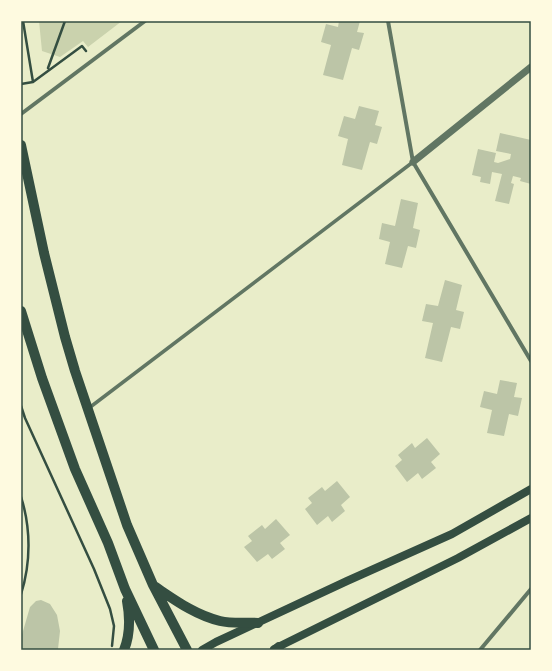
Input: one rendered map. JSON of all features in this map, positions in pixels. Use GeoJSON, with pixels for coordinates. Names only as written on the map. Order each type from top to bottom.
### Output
{"type":"FeatureCollection","features":[{"type":"Feature","properties":{"kind":"main road"},"geometry":{"type":"LineString","coordinates":[[21,145],[44,253],[65,337],[127,524],[153,585],[187,650]]}},
{"type":"Feature","properties":{"kind":"main road"},"geometry":{"type":"LineString","coordinates":[[21,311],[42,378],[75,469],[108,542],[125,589],[154,650]]}},
{"type":"Feature","properties":{"kind":"main road"},"geometry":{"type":"LineString","coordinates":[[202,650],[258,622],[452,534],[531,489]]}},
{"type":"Feature","properties":{"kind":"main road"},"geometry":{"type":"LineString","coordinates":[[276,649],[458,558],[531,518]]}},
{"type":"Feature","properties":{"kind":"main road"},"geometry":{"type":"LineString","coordinates":[[153,585],[188,609],[210,618],[231,622],[258,622]]}},
{"type":"Feature","properties":{"kind":"main road"},"geometry":{"type":"LineString","coordinates":[[124,650],[128,630],[129,611],[125,589]]}},
{"type":"Feature","properties":{"kind":"street"},"geometry":{"type":"LineString","coordinates":[[21,114],[145,21]]}},
{"type":"Feature","properties":{"kind":"street"},"geometry":{"type":"LineString","coordinates":[[388,21],[413,162],[531,361]]}},
{"type":"Feature","properties":{"kind":"street"},"geometry":{"type":"LineString","coordinates":[[89,408],[413,162],[531,67]]}},
{"type":"Feature","properties":{"kind":"street"},"geometry":{"type":"LineString","coordinates":[[480,650],[531,589]]}},
{"type":"Feature","properties":{"kind":"path"},"geometry":{"type":"LineString","coordinates":[[23,21],[33,82]]}},
{"type":"Feature","properties":{"kind":"path"},"geometry":{"type":"LineString","coordinates":[[48,68],[64,21]]}},
{"type":"Feature","properties":{"kind":"path"},"geometry":{"type":"LineString","coordinates":[[21,84],[33,82],[82,46],[86,52]]}},
{"type":"Feature","properties":{"kind":"path"},"geometry":{"type":"LineString","coordinates":[[21,406],[25,418],[94,569],[110,609],[114,626],[112,650]]}},
{"type":"Feature","properties":{"kind":"path"},"geometry":{"type":"LineString","coordinates":[[21,497],[28,524],[27,571],[21,594]]}},
{"type":"Feature","properties":{"kind":"green space"},"geometry":{"type":"Polygon","coordinates":[[[39,21],[122,21],[88,47],[83,41],[60,57],[42,51],[39,21]]]}},
{"type":"Feature","properties":{"kind":"building"},"geometry":{"type":"Polygon","coordinates":[[[339,21],[360,21],[357,32],[364,33],[359,50],[352,48],[343,80],[323,75],[331,45],[321,42],[326,24],[338,27],[339,21]]]}},
{"type":"Feature","properties":{"kind":"building"},"geometry":{"type":"Polygon","coordinates":[[[359,106],[379,111],[375,125],[382,127],[377,144],[370,142],[362,170],[342,165],[348,139],[338,136],[344,116],[355,119],[359,106]]]}},
{"type":"Feature","properties":{"kind":"building"},"geometry":{"type":"Polygon","coordinates":[[[500,133],[531,140],[531,184],[520,181],[521,178],[513,176],[511,183],[514,184],[509,204],[495,201],[502,174],[492,172],[490,184],[480,182],[481,177],[472,175],[478,149],[496,153],[494,162],[498,163],[510,159],[511,154],[496,151],[500,133]]]}},
{"type":"Feature","properties":{"kind":"building"},"geometry":{"type":"Polygon","coordinates":[[[401,199],[418,203],[413,228],[420,230],[416,248],[408,246],[402,268],[385,264],[390,242],[379,239],[382,223],[395,226],[401,199]]]}},
{"type":"Feature","properties":{"kind":"building"},"geometry":{"type":"Polygon","coordinates":[[[445,280],[462,285],[456,310],[464,312],[460,329],[451,327],[442,362],[425,358],[433,323],[422,321],[426,304],[438,306],[445,280]]]}},
{"type":"Feature","properties":{"kind":"building"},"geometry":{"type":"Polygon","coordinates":[[[500,380],[517,383],[514,397],[522,398],[518,416],[509,414],[504,436],[487,433],[492,410],[480,407],[484,391],[497,394],[500,380]]]}},
{"type":"Feature","properties":{"kind":"building"},"geometry":{"type":"Polygon","coordinates":[[[427,438],[440,454],[431,462],[436,468],[422,479],[418,473],[407,482],[395,466],[402,460],[398,455],[412,443],[415,448],[427,438]]]}},
{"type":"Feature","properties":{"kind":"building"},"geometry":{"type":"Polygon","coordinates":[[[337,481],[350,497],[341,505],[345,511],[332,522],[328,516],[317,525],[305,509],[312,503],[308,498],[322,487],[325,491],[337,481]]]}},
{"type":"Feature","properties":{"kind":"building"},"geometry":{"type":"Polygon","coordinates":[[[276,519],[290,535],[280,543],[285,549],[272,559],[268,554],[257,562],[244,547],[252,541],[248,536],[262,525],[265,529],[276,519]]]}},
{"type":"Feature","properties":{"kind":"building"},"geometry":{"type":"Polygon","coordinates":[[[41,600],[50,604],[57,615],[60,631],[58,650],[21,650],[21,638],[30,607],[36,601],[41,600]]]}}]}
